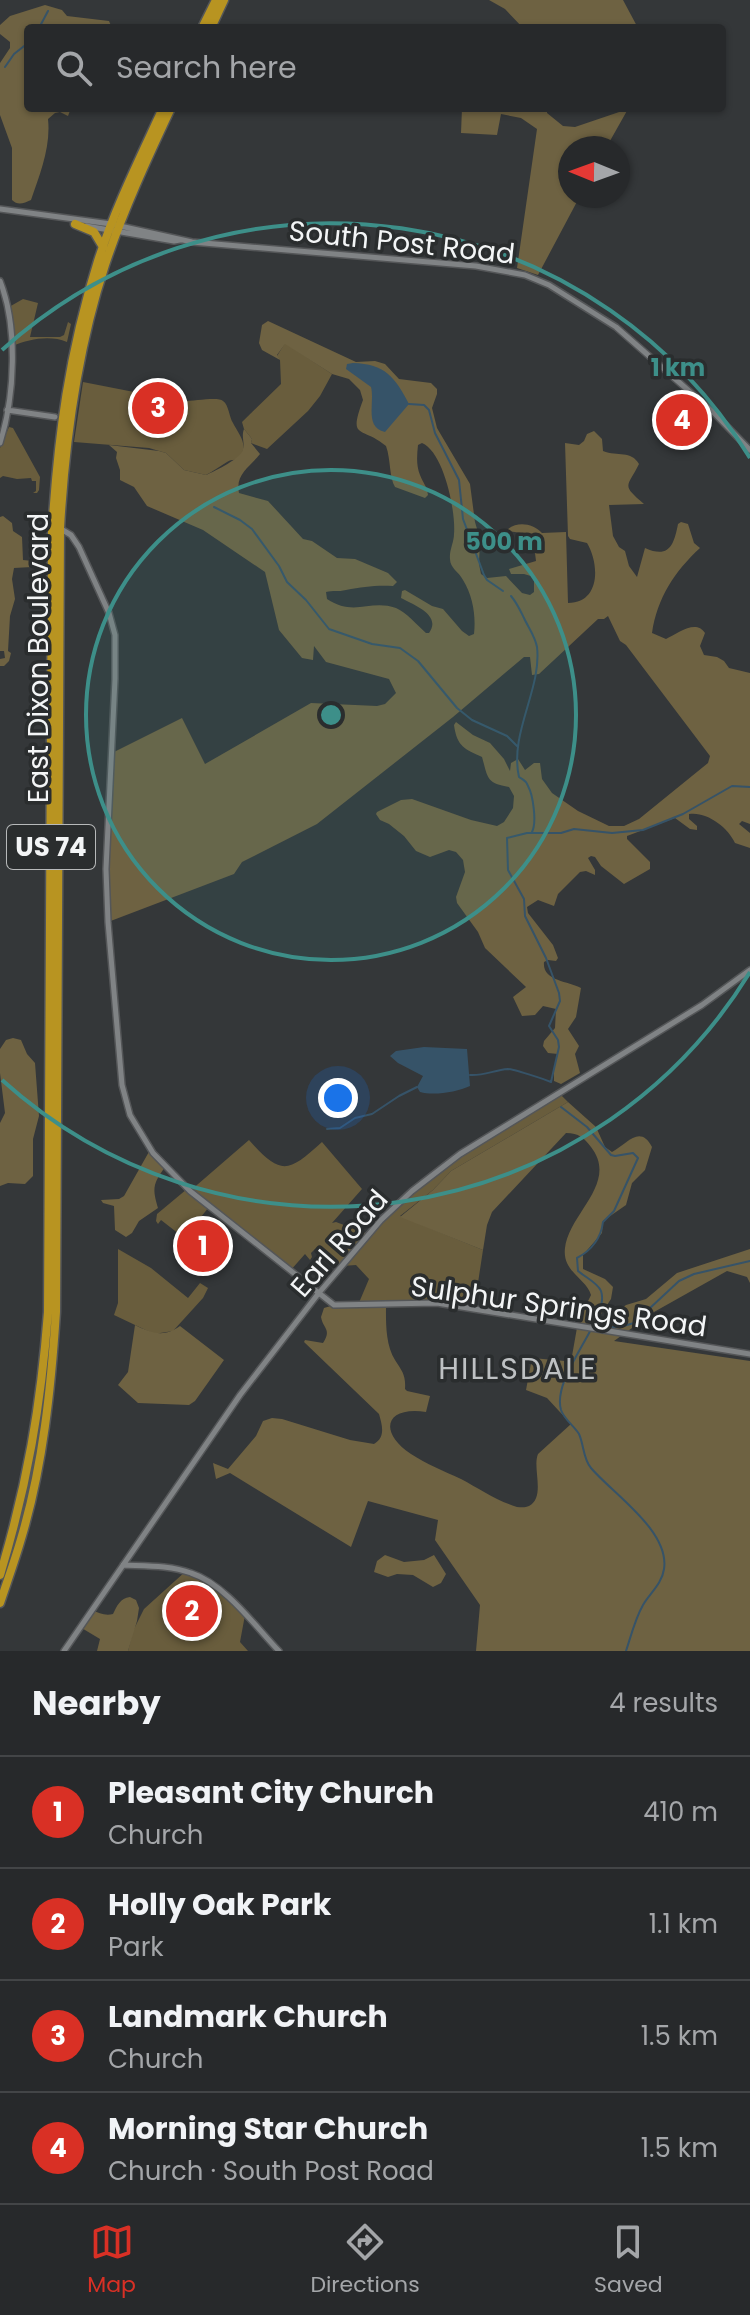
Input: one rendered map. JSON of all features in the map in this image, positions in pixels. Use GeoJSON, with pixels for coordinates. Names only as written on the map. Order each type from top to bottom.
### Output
{"type":"FeatureCollection","features":[{"type":"Feature","properties":{"kind":"highway"},"geometry":{"type":"LineString","coordinates":[[204,24],[216,0]]}},
{"type":"Feature","properties":{"kind":"highway"},"geometry":{"type":"LineString","coordinates":[[213,24],[224,0]]}},
{"type":"Feature","properties":{"kind":"highway","name":"East Dixon Boulevard"},"geometry":{"type":"LineString","coordinates":[[0,1603],[22,1538],[31,1496],[52,1364],[57,1284],[53,1188],[49,1179],[60,595],[56,530],[74,395],[98,288],[114,228],[161,112]]}},
{"type":"Feature","properties":{"kind":"highway","name":"East Dixon Boulevard"},"geometry":{"type":"LineString","coordinates":[[0,1575],[10,1532],[6,1525],[12,1520],[21,1499],[38,1441],[54,1226],[57,1023],[50,917],[55,483],[60,426],[71,363],[103,247],[169,112]]}},
{"type":"Feature","properties":{"kind":"highway"},"geometry":{"type":"LineString","coordinates":[[75,224],[94,232],[103,247]]}},
{"type":"Feature","properties":{"kind":"main road","name":"South Post Road"},"geometry":{"type":"LineString","coordinates":[[0,209],[63,219],[75,224],[114,228]]}},
{"type":"Feature","properties":{"kind":"main road","name":"South Post Road"},"geometry":{"type":"LineString","coordinates":[[63,219],[69,217],[180,240],[476,266],[525,275],[549,285],[616,327],[713,412],[750,450]]}},
{"type":"Feature","properties":{"kind":"main road"},"geometry":{"type":"LineString","coordinates":[[0,281],[12,341],[7,410],[0,443]]}},
{"type":"Feature","properties":{"kind":"main road"},"geometry":{"type":"LineString","coordinates":[[7,410],[55,417]]}},
{"type":"Feature","properties":{"kind":"main road"},"geometry":{"type":"LineString","coordinates":[[56,530],[71,535],[79,547],[109,613],[115,635],[107,892],[122,1085],[130,1115],[143,1139],[171,1174],[318,1294]]}},
{"type":"Feature","properties":{"kind":"main road","name":"Earl Road"},"geometry":{"type":"LineString","coordinates":[[64,1651],[240,1395],[318,1294],[381,1220],[460,1154],[707,1002],[750,970]]}},
{"type":"Feature","properties":{"kind":"main road","name":"Sulphur Springs Road"},"geometry":{"type":"LineString","coordinates":[[318,1294],[337,1306],[437,1303],[750,1354]]}},
{"type":"Feature","properties":{"kind":"main road"},"geometry":{"type":"LineString","coordinates":[[123,1565],[175,1569],[207,1580],[279,1651]]}},
{"type":"Feature","properties":{"kind":"shaded area"},"geometry":{"type":"Polygon","coordinates":[[[489,0],[623,0],[636,24],[519,24],[505,9],[489,0]]]}},
{"type":"Feature","properties":{"kind":"shaded area"},"geometry":{"type":"Polygon","coordinates":[[[45,5],[62,10],[67,16],[109,21],[110,24],[24,24],[24,112],[60,112],[48,119],[46,150],[38,180],[31,200],[23,203],[12,200],[12,148],[0,115],[0,63],[10,48],[10,42],[0,34],[0,25],[10,16],[45,5]]]}},
{"type":"Feature","properties":{"kind":"shaded area"},"geometry":{"type":"Polygon","coordinates":[[[462,112],[547,112],[563,126],[575,127],[626,112],[613,136],[558,136],[558,208],[574,208],[538,275],[517,268],[537,129],[521,118],[501,114],[497,135],[461,133],[462,112]]]}},
{"type":"Feature","properties":{"kind":"shaded area"},"geometry":{"type":"Polygon","coordinates":[[[23,299],[38,303],[30,337],[60,337],[64,335],[68,322],[71,324],[67,342],[40,339],[13,346],[9,307],[23,299]]]}},
{"type":"Feature","properties":{"kind":"shaded area"},"geometry":{"type":"Polygon","coordinates":[[[268,321],[356,362],[385,364],[399,379],[431,383],[437,389],[432,408],[437,428],[470,484],[480,539],[481,574],[487,578],[506,576],[522,593],[530,595],[534,592],[534,577],[511,574],[509,569],[536,561],[533,537],[508,531],[521,524],[542,533],[566,532],[568,603],[579,601],[592,590],[594,562],[587,543],[568,536],[565,443],[579,445],[587,434],[594,431],[602,439],[603,451],[632,457],[639,464],[628,486],[644,504],[609,505],[613,536],[625,551],[629,566],[637,577],[645,548],[665,551],[672,544],[681,522],[688,524],[694,543],[700,548],[668,586],[652,633],[666,639],[687,628],[697,627],[705,633],[700,646],[704,655],[717,657],[729,668],[750,673],[750,824],[742,821],[739,824],[750,833],[750,848],[735,843],[716,821],[689,814],[697,830],[690,829],[675,818],[627,836],[650,862],[650,869],[624,884],[591,856],[588,858],[595,875],[580,872],[558,894],[554,906],[538,900],[527,907],[528,913],[553,945],[558,958],[544,962],[547,973],[581,988],[576,1017],[568,1029],[579,1046],[575,1054],[580,1073],[561,1084],[554,1081],[558,1054],[548,1053],[543,1046],[555,1028],[556,1009],[543,1006],[535,1015],[522,1016],[513,997],[526,987],[485,948],[478,932],[457,903],[456,897],[465,872],[463,860],[456,852],[449,850],[430,857],[416,851],[404,836],[376,814],[401,800],[412,799],[471,820],[497,826],[504,822],[513,808],[514,796],[509,787],[496,784],[489,778],[482,757],[460,743],[455,732],[456,722],[490,743],[510,771],[511,763],[518,759],[525,770],[534,763],[540,763],[542,779],[552,793],[578,811],[609,826],[624,826],[639,819],[708,763],[710,756],[620,641],[608,616],[598,619],[539,674],[532,675],[530,657],[524,657],[317,824],[242,862],[234,874],[108,922],[112,753],[182,718],[205,764],[311,703],[377,706],[385,704],[396,693],[389,679],[326,662],[314,646],[313,660],[302,658],[279,630],[265,572],[203,530],[147,506],[134,487],[120,480],[117,452],[109,445],[166,453],[184,470],[206,475],[241,453],[244,429],[260,454],[241,476],[239,493],[268,501],[303,539],[312,541],[337,558],[355,559],[388,573],[397,582],[393,586],[326,592],[327,599],[346,607],[378,605],[396,608],[429,633],[432,621],[419,607],[401,598],[405,590],[443,609],[462,631],[469,636],[474,634],[474,613],[469,593],[450,562],[453,512],[437,458],[422,443],[418,445],[418,468],[428,495],[425,498],[395,487],[386,446],[357,427],[363,400],[360,390],[349,379],[332,374],[285,344],[277,355],[280,360],[262,350],[259,343],[262,325],[268,321]]]}},
{"type":"Feature","properties":{"kind":"shaded area"},"geometry":{"type":"Polygon","coordinates":[[[285,343],[332,374],[308,411],[267,449],[251,443],[252,439],[242,422],[281,384],[280,360],[277,356],[285,343]]]}},
{"type":"Feature","properties":{"kind":"shaded area"},"geometry":{"type":"Polygon","coordinates":[[[83,382],[180,401],[223,401],[242,440],[242,453],[206,475],[184,470],[166,453],[149,448],[74,442],[83,382]]]}},
{"type":"Feature","properties":{"kind":"shaded area"},"geometry":{"type":"Polygon","coordinates":[[[9,427],[13,428],[40,477],[37,493],[33,493],[36,491],[36,481],[31,478],[0,478],[0,448],[9,427]]]}},
{"type":"Feature","properties":{"kind":"shaded area"},"geometry":{"type":"Polygon","coordinates":[[[0,517],[12,523],[13,531],[22,537],[23,560],[35,564],[14,568],[15,599],[10,616],[8,651],[11,653],[9,661],[0,666],[0,659],[5,658],[4,651],[0,651],[0,517]]]}},
{"type":"Feature","properties":{"kind":"shaded area"},"geometry":{"type":"Polygon","coordinates":[[[6,1040],[21,1040],[35,1063],[39,1116],[33,1139],[33,1176],[25,1184],[0,1186],[0,1123],[5,1113],[0,1049],[6,1040]]]}},
{"type":"Feature","properties":{"kind":"shaded area"},"geometry":{"type":"Polygon","coordinates":[[[559,1093],[568,1102],[451,1171],[400,1216],[483,1250],[474,1309],[450,1305],[358,1305],[369,1279],[356,1265],[342,1266],[315,1249],[310,1260],[305,1254],[290,1271],[209,1207],[192,1228],[179,1234],[161,1220],[158,1224],[156,1221],[157,1214],[187,1189],[190,1191],[249,1140],[269,1160],[285,1166],[301,1160],[322,1142],[362,1189],[332,1223],[368,1234],[443,1166],[559,1093]]]}},
{"type":"Feature","properties":{"kind":"shaded area"},"geometry":{"type":"Polygon","coordinates":[[[568,1102],[596,1127],[605,1147],[612,1152],[638,1136],[647,1140],[652,1147],[645,1170],[632,1183],[626,1205],[603,1221],[602,1233],[583,1255],[583,1269],[605,1279],[613,1287],[611,1299],[600,1320],[610,1324],[618,1311],[646,1299],[677,1273],[750,1249],[750,1283],[747,1277],[727,1271],[654,1312],[614,1341],[750,1361],[750,1651],[476,1651],[480,1605],[435,1540],[438,1520],[368,1501],[351,1547],[230,1473],[216,1479],[213,1463],[228,1469],[256,1436],[263,1421],[272,1418],[350,1440],[374,1444],[378,1441],[382,1430],[379,1414],[304,1342],[323,1343],[326,1338],[321,1317],[324,1308],[386,1303],[388,1340],[402,1370],[405,1389],[430,1396],[426,1412],[402,1413],[391,1422],[390,1429],[400,1446],[417,1458],[502,1501],[517,1507],[529,1506],[534,1502],[538,1489],[538,1454],[571,1424],[547,1398],[526,1390],[532,1358],[565,1361],[572,1356],[578,1322],[591,1295],[567,1263],[565,1248],[568,1235],[596,1186],[598,1160],[583,1139],[566,1133],[492,1212],[483,1250],[400,1217],[451,1171],[568,1102]]]}},
{"type":"Feature","properties":{"kind":"shaded area"},"geometry":{"type":"Polygon","coordinates":[[[150,1150],[165,1167],[155,1186],[158,1208],[139,1221],[126,1237],[115,1230],[114,1206],[101,1200],[124,1196],[150,1150]]]}},
{"type":"Feature","properties":{"kind":"shaded area"},"geometry":{"type":"Polygon","coordinates":[[[118,1249],[151,1268],[188,1298],[200,1283],[208,1288],[203,1298],[173,1331],[154,1334],[114,1315],[118,1303],[118,1249]]]}},
{"type":"Feature","properties":{"kind":"shaded area"},"geometry":{"type":"Polygon","coordinates":[[[135,1325],[158,1333],[180,1326],[224,1360],[195,1401],[189,1405],[138,1403],[118,1385],[128,1372],[135,1325]]]}},
{"type":"Feature","properties":{"kind":"shaded area"},"geometry":{"type":"Polygon","coordinates":[[[385,1555],[404,1562],[424,1560],[434,1555],[446,1574],[441,1583],[433,1587],[413,1575],[388,1577],[374,1572],[377,1561],[385,1555]]]}},
{"type":"Feature","properties":{"kind":"shaded area"},"geometry":{"type":"Polygon","coordinates":[[[186,1571],[207,1580],[245,1615],[240,1642],[248,1651],[128,1651],[133,1631],[144,1609],[186,1571]]]}},
{"type":"Feature","properties":{"kind":"shaded area"},"geometry":{"type":"Polygon","coordinates":[[[130,1597],[136,1600],[139,1608],[128,1651],[97,1651],[100,1639],[80,1627],[92,1610],[113,1614],[121,1601],[130,1597]]]}},
{"type":"Feature","properties":{"kind":"water"},"geometry":{"type":"Polygon","coordinates":[[[347,364],[373,366],[388,374],[409,404],[385,432],[372,420],[371,387],[346,369],[347,364]]]}},
{"type":"Feature","properties":{"kind":"water"},"geometry":{"type":"Polygon","coordinates":[[[424,1047],[467,1049],[470,1086],[445,1093],[420,1092],[417,1087],[423,1076],[390,1056],[396,1051],[424,1047]]]}},
{"type":"Feature","properties":{"kind":"waterway"},"geometry":{"type":"LineString","coordinates":[[41,24],[48,11]]}},
{"type":"Feature","properties":{"kind":"waterway"},"geometry":{"type":"LineString","coordinates":[[5,67],[24,46]]}},
{"type":"Feature","properties":{"kind":"waterway"},"geometry":{"type":"LineString","coordinates":[[409,404],[424,405],[429,410],[435,433],[459,480],[463,519],[484,575],[503,591]]}},
{"type":"Feature","properties":{"kind":"waterway"},"geometry":{"type":"LineString","coordinates":[[214,507],[252,529],[287,582],[329,629],[372,644],[400,648],[418,661],[457,708],[472,720],[507,736],[518,747]]}},
{"type":"Feature","properties":{"kind":"waterway"},"geometry":{"type":"LineString","coordinates":[[511,596],[537,647],[535,679],[518,744],[517,761],[519,777],[527,784],[533,802],[532,832]]}},
{"type":"Feature","properties":{"kind":"waterway"},"geometry":{"type":"LineString","coordinates":[[470,1075],[508,1069],[551,1082],[559,1047],[549,1026],[560,1001],[559,993],[525,916],[524,899],[508,870],[507,838],[574,829],[612,833],[643,830],[683,814],[732,786],[750,787]]}},
{"type":"Feature","properties":{"kind":"waterway"},"geometry":{"type":"LineString","coordinates":[[327,1129],[340,1128],[355,1118],[372,1114],[417,1087]]}},
{"type":"Feature","properties":{"kind":"waterway"},"geometry":{"type":"LineString","coordinates":[[561,1107],[587,1127],[611,1155],[633,1153],[638,1158],[614,1211],[603,1222],[598,1238],[577,1258],[578,1271],[599,1288],[602,1302],[598,1316],[564,1380],[560,1396],[561,1410],[579,1434],[588,1464],[649,1527],[663,1555],[663,1574],[640,1610],[626,1651]]}},
{"type":"Feature","properties":{"kind":"waterway"},"geometry":{"type":"LineString","coordinates":[[594,1327],[620,1327],[634,1323],[679,1281],[694,1274],[750,1261]]}},
{"type":"Feature","properties":{"kind":"place","name":"Landmark Church"},"geometry":{"type":"Point","coordinates":[158,408]}},
{"type":"Feature","properties":{"kind":"place","name":"Morning Star Church"},"geometry":{"type":"Point","coordinates":[682,420]}},
{"type":"Feature","properties":{"kind":"place","name":"Pleasant City Church"},"geometry":{"type":"Point","coordinates":[203,1246]}},
{"type":"Feature","properties":{"kind":"place","name":"Holly Oak Park"},"geometry":{"type":"Point","coordinates":[192,1611]}},
{"type":"Feature","properties":{"kind":"district","name":"HILLSDALE"},"geometry":{"type":"Point","coordinates":[518,1369]}}]}
